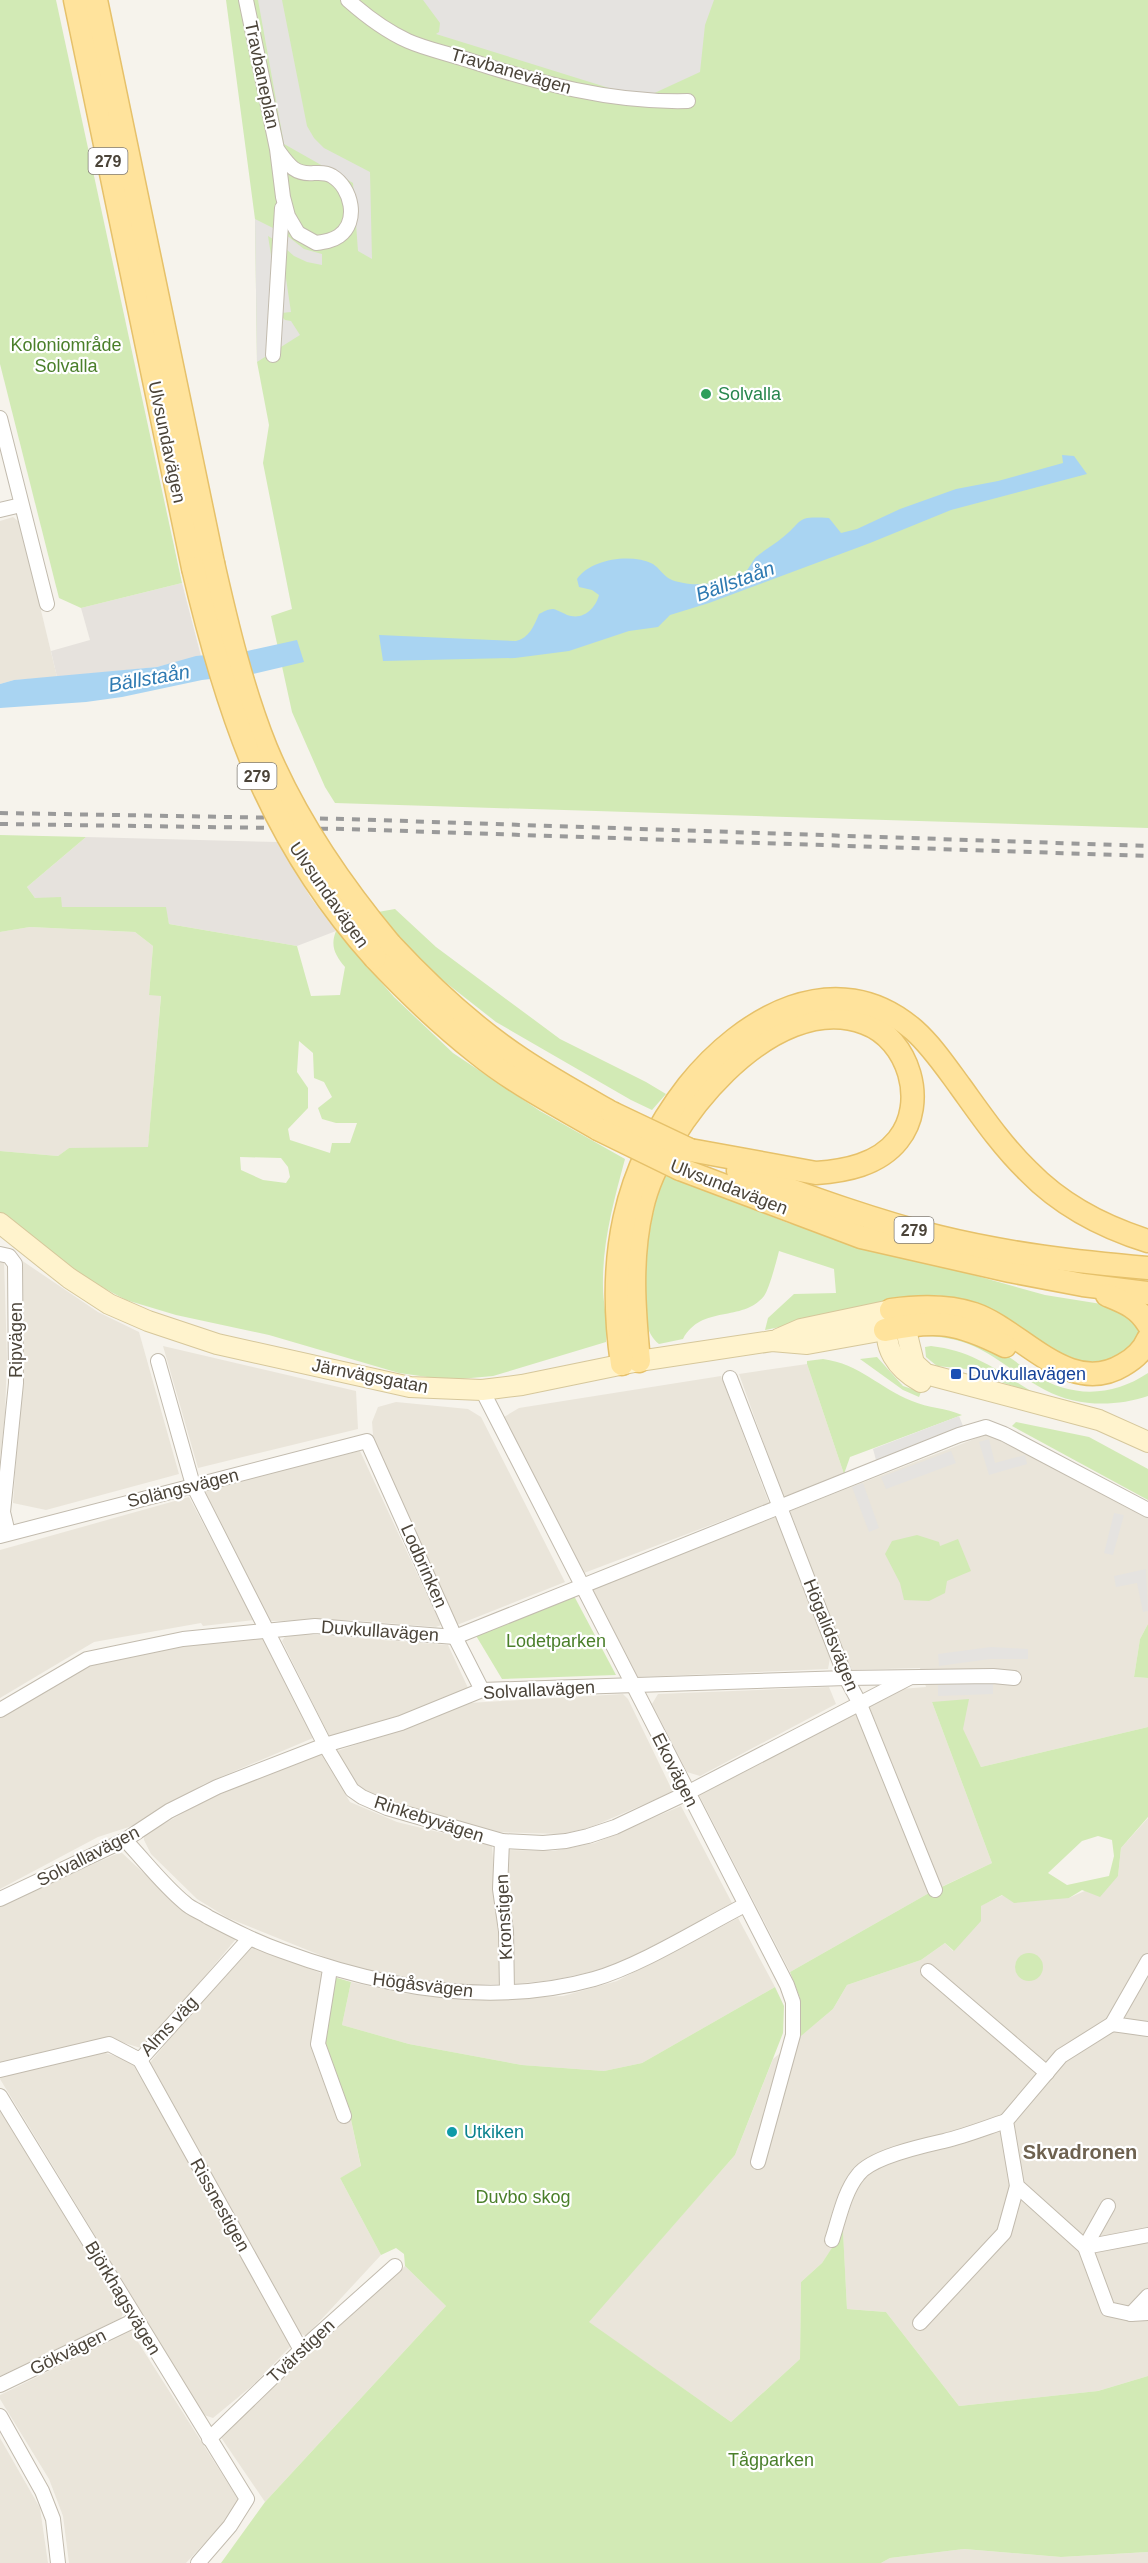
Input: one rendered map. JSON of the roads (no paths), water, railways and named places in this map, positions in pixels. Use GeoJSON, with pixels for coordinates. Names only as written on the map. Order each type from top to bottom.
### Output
{"type":"FeatureCollection","features":[{"type":"Feature","properties":{"kind":"main road","name":"Ulvsundavägen"},"geometry":{"type":"LineString","coordinates":[[75,0],[203,565]]}},
{"type":"Feature","properties":{"kind":"main road","name":"Ulvsundavägen"},"geometry":{"type":"LineString","coordinates":[[96,0],[225,693],[258,779],[285,831],[311,874],[355,936],[383,951],[432,987],[481,1029],[605,1121],[685,1159],[861,1237],[1010,1271],[1083,1285],[1148,1293]]}},
{"type":"Feature","properties":{"kind":"main road"},"geometry":{"type":"LineString","coordinates":[[631,1363],[617,1261],[629,1198],[649,1148],[678,1099],[722,1051],[753,1026],[794,1004],[836,998],[862,1002],[890,1014],[914,1030],[1013,1156],[1050,1191],[1094,1220],[1124,1234],[1148,1241]]}},
{"type":"Feature","properties":{"kind":"main road"},"geometry":{"type":"LineString","coordinates":[[631,1363],[633,1280],[642,1206],[668,1146],[685,1118],[710,1087],[733,1064],[777,1034],[801,1022],[818,1017],[850,1018],[879,1029],[891,1039],[906,1062],[911,1078],[912,1096],[905,1129],[897,1142],[871,1161],[834,1172],[816,1173],[685,1159]]}},
{"type":"Feature","properties":{"kind":"main road","name":"Ulvsundavägen"},"geometry":{"type":"LineString","coordinates":[[685,1159],[728,1167],[828,1204],[938,1237],[1014,1253],[1084,1263],[1148,1268]]}},
{"type":"Feature","properties":{"kind":"main road"},"geometry":{"type":"LineString","coordinates":[[1083,1285],[1134,1307],[1148,1324]]}},
{"type":"Feature","properties":{"kind":"main road"},"geometry":{"type":"LineString","coordinates":[[894,1322],[915,1307],[938,1307],[976,1314],[1005,1329],[1056,1364],[1084,1373],[1100,1374],[1116,1370],[1138,1354],[1148,1340]]}},
{"type":"Feature","properties":{"kind":"main road"},"geometry":{"type":"LineString","coordinates":[[894,1322],[943,1323],[964,1327],[1009,1348],[1060,1381],[1073,1386],[1089,1388],[1119,1384],[1132,1378],[1148,1364]]}},
{"type":"Feature","properties":{"kind":"street","name":"Travbaneplan"},"geometry":{"type":"LineString","coordinates":[[246,0],[278,149],[283,197],[288,216],[298,232],[316,243],[338,237],[346,229],[351,219],[350,202],[341,183],[322,172],[301,174],[290,167],[278,149]]}},
{"type":"Feature","properties":{"kind":"street","name":"Travbanevägen"},"geometry":{"type":"LineString","coordinates":[[348,0],[365,15],[408,41],[496,69],[603,97],[649,102],[688,101]]}},
{"type":"Feature","properties":{"kind":"street"},"geometry":{"type":"LineString","coordinates":[[273,355],[283,197]]}},
{"type":"Feature","properties":{"kind":"street"},"geometry":{"type":"LineString","coordinates":[[0,418],[47,604]]}},
{"type":"Feature","properties":{"kind":"street"},"geometry":{"type":"LineString","coordinates":[[0,510],[21,505]]}},
{"type":"Feature","properties":{"kind":"street","name":"Järnvägsgatan"},"geometry":{"type":"LineString","coordinates":[[0,1223],[108,1304],[148,1321],[218,1344],[410,1387],[482,1390],[522,1385],[631,1363],[772,1341],[807,1344],[894,1322]]}},
{"type":"Feature","properties":{"kind":"street","name":"Ripvägen"},"geometry":{"type":"LineString","coordinates":[[4,1534],[1,1511],[16,1383],[15,1264],[5,1255]]}},
{"type":"Feature","properties":{"kind":"street"},"geometry":{"type":"LineString","coordinates":[[894,1322],[892,1355],[910,1376],[926,1384],[1040,1405],[1099,1420],[1148,1442]]}},
{"type":"Feature","properties":{"kind":"street","name":"Rinkebyvägen"},"geometry":{"type":"LineString","coordinates":[[158,1361],[193,1485],[325,1745],[344,1779],[352,1790],[362,1797],[396,1811],[502,1841],[543,1843],[588,1836],[615,1827],[687,1792],[909,1678]]}},
{"type":"Feature","properties":{"kind":"street","name":"Högalidsvägen"},"geometry":{"type":"LineString","coordinates":[[730,1378],[846,1678],[859,1702],[935,1890]]}},
{"type":"Feature","properties":{"kind":"street","name":"Ekovägen"},"geometry":{"type":"LineString","coordinates":[[482,1390],[787,1985],[795,2014],[793,2036],[758,2162]]}},
{"type":"Feature","properties":{"kind":"street","name":"Duvkullavägen"},"geometry":{"type":"LineString","coordinates":[[0,1710],[87,1659],[183,1640],[315,1626],[455,1637],[959,1435],[986,1427],[1004,1434],[1148,1510]]}},
{"type":"Feature","properties":{"kind":"street","name":"Solängsvägen"},"geometry":{"type":"LineString","coordinates":[[4,1534],[367,1441]]}},
{"type":"Feature","properties":{"kind":"street","name":"Lodbrinken"},"geometry":{"type":"LineString","coordinates":[[367,1441],[455,1637],[482,1690]]}},
{"type":"Feature","properties":{"kind":"street","name":"Solvallavägen"},"geometry":{"type":"LineString","coordinates":[[0,1899],[125,1840],[169,1811],[217,1787],[325,1745],[401,1724],[482,1690],[633,1687],[846,1678],[993,1676],[1014,1678]]}},
{"type":"Feature","properties":{"kind":"street","name":"Högåsvägen"},"geometry":{"type":"LineString","coordinates":[[125,1840],[185,1904],[249,1939],[330,1969],[397,1985],[459,1993],[507,1992],[554,1986],[602,1976],[626,1967],[746,1905]]}},
{"type":"Feature","properties":{"kind":"street","name":"Kronstigen"},"geometry":{"type":"LineString","coordinates":[[502,1841],[500,1889],[506,1931],[507,1992]]}},
{"type":"Feature","properties":{"kind":"street","name":"Alms väg"},"geometry":{"type":"LineString","coordinates":[[0,2070],[109,2044],[140,2060],[249,1939]]}},
{"type":"Feature","properties":{"kind":"street"},"geometry":{"type":"LineString","coordinates":[[832,2240],[852,2184],[859,2172],[922,2144],[944,2141],[1006,2121],[1061,2056],[1112,2024],[1148,1961]]}},
{"type":"Feature","properties":{"kind":"street"},"geometry":{"type":"LineString","coordinates":[[330,1969],[318,2043],[344,2116]]}},
{"type":"Feature","properties":{"kind":"street"},"geometry":{"type":"LineString","coordinates":[[928,1971],[1047,2073]]}},
{"type":"Feature","properties":{"kind":"street"},"geometry":{"type":"LineString","coordinates":[[1112,2024],[1148,2029]]}},
{"type":"Feature","properties":{"kind":"street","name":"Rissnestigen"},"geometry":{"type":"LineString","coordinates":[[140,2060],[301,2350]]}},
{"type":"Feature","properties":{"kind":"street","name":"Björkhagsvägen"},"geometry":{"type":"LineString","coordinates":[[0,2096],[135,2320],[247,2499],[230,2526],[198,2563]]}},
{"type":"Feature","properties":{"kind":"street"},"geometry":{"type":"LineString","coordinates":[[920,2323],[1004,2234],[1017,2186],[1006,2121]]}},
{"type":"Feature","properties":{"kind":"street"},"geometry":{"type":"LineString","coordinates":[[1017,2186],[1085,2247],[1108,2309],[1131,2314],[1148,2313]]}},
{"type":"Feature","properties":{"kind":"street"},"geometry":{"type":"LineString","coordinates":[[1085,2247],[1108,2206]]}},
{"type":"Feature","properties":{"kind":"street"},"geometry":{"type":"LineString","coordinates":[[1085,2247],[1148,2235]]}},
{"type":"Feature","properties":{"kind":"street","name":"Tvärstigen"},"geometry":{"type":"LineString","coordinates":[[209,2439],[301,2350],[395,2265]]}},
{"type":"Feature","properties":{"kind":"street"},"geometry":{"type":"LineString","coordinates":[[1131,2314],[1148,2296]]}},
{"type":"Feature","properties":{"kind":"street","name":"Gökvägen"},"geometry":{"type":"LineString","coordinates":[[0,2385],[135,2320]]}},
{"type":"Feature","properties":{"kind":"street"},"geometry":{"type":"LineString","coordinates":[[0,2415],[42,2490],[53,2519],[58,2563]]}},
{"type":"Feature","properties":{"kind":"water","name":"Bällstaån"},"geometry":{"type":"Polygon","coordinates":[[[1062,455],[1074,456],[1087,474],[951,510],[870,543],[709,603],[670,615],[658,627],[629,631],[569,651],[515,658],[383,661],[379,635],[516,641],[528,634],[539,614],[546,611],[553,609],[569,615],[581,616],[593,608],[599,595],[592,590],[579,587],[577,579],[583,572],[601,563],[634,559],[653,564],[668,578],[677,582],[699,584],[722,582],[742,575],[756,557],[805,519],[829,518],[841,533],[857,529],[900,509],[956,489],[998,481],[1063,463],[1062,455]]]}},
{"type":"Feature","properties":{"kind":"water","name":"Bällstaån"},"geometry":{"type":"Polygon","coordinates":[[[297,640],[304,662],[253,674],[202,680],[86,702],[0,708],[0,684],[14,680],[157,667],[196,656],[247,651],[297,640]]]}},
{"type":"Feature","properties":{"kind":"railway"},"geometry":{"type":"LineString","coordinates":[[0,813],[345,819],[1148,846]]}},
{"type":"Feature","properties":{"kind":"railway"},"geometry":{"type":"LineString","coordinates":[[0,824],[345,829],[1148,856]]}},
{"type":"Feature","properties":{"kind":"place","name":"Solvalla"},"geometry":{"type":"Point","coordinates":[706,394]}},
{"type":"Feature","properties":{"kind":"place","name":"Duvkullavägen"},"geometry":{"type":"Point","coordinates":[956,1374]}},
{"type":"Feature","properties":{"kind":"place","name":"Utkiken"},"geometry":{"type":"Point","coordinates":[452,2132]}},
{"type":"Feature","properties":{"kind":"district","name":"Skvadronen"},"geometry":{"type":"Point","coordinates":[1080,2152]}},
{"type":"Feature","properties":{"kind":"park label","name":"Koloniområde Solvalla"},"geometry":{"type":"Point","coordinates":[66,355]}},
{"type":"Feature","properties":{"kind":"park label","name":"Lodetparken"},"geometry":{"type":"Point","coordinates":[556,1641]}},
{"type":"Feature","properties":{"kind":"park label","name":"Duvbo skog"},"geometry":{"type":"Point","coordinates":[523,2197]}},
{"type":"Feature","properties":{"kind":"park label","name":"Tågparken"},"geometry":{"type":"Point","coordinates":[771,2460]}}]}
